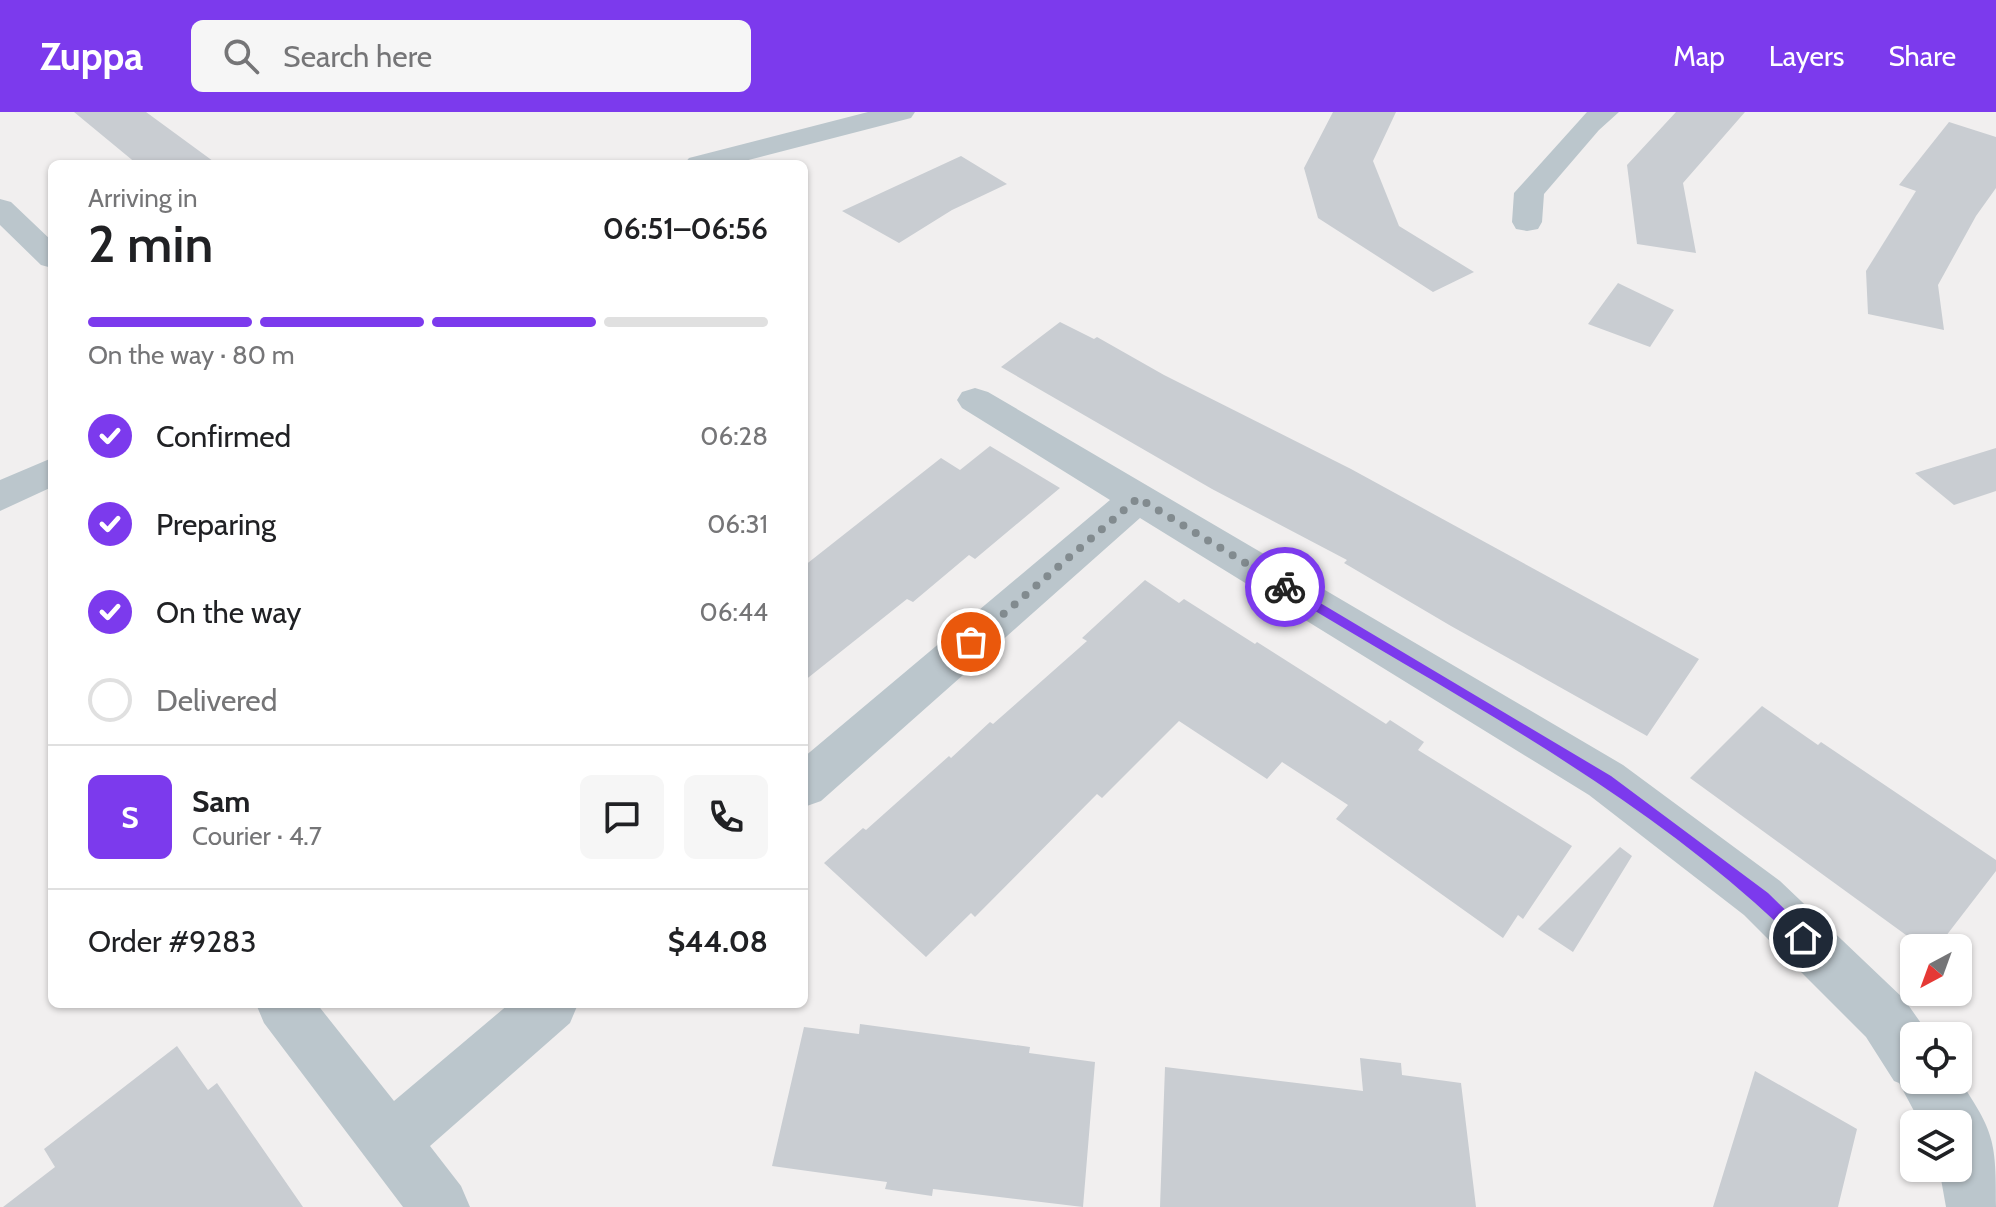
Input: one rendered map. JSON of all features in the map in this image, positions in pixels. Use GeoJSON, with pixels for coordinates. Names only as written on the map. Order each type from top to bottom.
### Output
{"type":"FeatureCollection","features":[{"type":"Feature","properties":{"kind":"street"},"geometry":{"type":"LineString","coordinates":[[709,160],[806,123],[901,112]]}},
{"type":"Feature","properties":{"kind":"street"},"geometry":{"type":"LineString","coordinates":[[1527,222],[1529,193],[1589,124],[1605,112]]}},
{"type":"Feature","properties":{"kind":"street"},"geometry":{"type":"LineString","coordinates":[[0,208],[48,254]]}},
{"type":"Feature","properties":{"kind":"street"},"geometry":{"type":"LineString","coordinates":[[975,400],[1606,780],[1762,898],[1885,1018],[1900,1040]]}},
{"type":"Feature","properties":{"kind":"street"},"geometry":{"type":"LineString","coordinates":[[0,497],[48,473]]}},
{"type":"Feature","properties":{"kind":"street"},"geometry":{"type":"LineString","coordinates":[[808,783],[1138,498]]}},
{"type":"Feature","properties":{"kind":"street"},"geometry":{"type":"LineString","coordinates":[[286,1008],[440,1207]]}},
{"type":"Feature","properties":{"kind":"street"},"geometry":{"type":"LineString","coordinates":[[390,1142],[546,1008]]}},
{"type":"Feature","properties":{"kind":"street"},"geometry":{"type":"LineString","coordinates":[[1971,1182],[1976,1207]]}},
{"type":"Feature","properties":{"kind":"building"},"geometry":{"type":"Polygon","coordinates":[[[74,112],[146,112],[212,160],[132,160],[74,112]]]}},
{"type":"Feature","properties":{"kind":"building"},"geometry":{"type":"Polygon","coordinates":[[[1333,112],[1396,112],[1373,161],[1399,226],[1474,272],[1433,292],[1318,218],[1304,168],[1333,112]]]}},
{"type":"Feature","properties":{"kind":"building"},"geometry":{"type":"Polygon","coordinates":[[[1676,112],[1745,112],[1683,183],[1696,253],[1637,244],[1627,165],[1676,112]]]}},
{"type":"Feature","properties":{"kind":"building"},"geometry":{"type":"Polygon","coordinates":[[[1949,122],[1996,137],[1996,188],[1976,216],[1938,285],[1944,330],[1868,314],[1866,271],[1916,191],[1899,185],[1949,122]]]}},
{"type":"Feature","properties":{"kind":"building"},"geometry":{"type":"Polygon","coordinates":[[[961,156],[1007,184],[952,210],[899,243],[842,211],[961,156]]]}},
{"type":"Feature","properties":{"kind":"building"},"geometry":{"type":"Polygon","coordinates":[[[1618,283],[1674,310],[1650,347],[1588,324],[1618,283]]]}},
{"type":"Feature","properties":{"kind":"building"},"geometry":{"type":"Polygon","coordinates":[[[1060,322],[1094,339],[1097,337],[1164,375],[1351,469],[1699,659],[1647,736],[1451,626],[1344,563],[1347,560],[1212,489],[1001,367],[1060,322]]]}},
{"type":"Feature","properties":{"kind":"building"},"geometry":{"type":"Polygon","coordinates":[[[990,446],[1060,488],[975,559],[969,555],[913,602],[907,599],[808,678],[808,563],[941,458],[960,470],[990,446]]]}},
{"type":"Feature","properties":{"kind":"building"},"geometry":{"type":"Polygon","coordinates":[[[1996,448],[1996,491],[1954,505],[1915,473],[1996,448]]]}},
{"type":"Feature","properties":{"kind":"building"},"geometry":{"type":"Polygon","coordinates":[[[1145,580],[1179,603],[1184,599],[1255,644],[1257,642],[1386,724],[1390,720],[1424,742],[1418,750],[1572,846],[1523,919],[1518,915],[1503,938],[1336,819],[1348,805],[1282,762],[1267,779],[1179,721],[1102,798],[1097,794],[975,917],[971,913],[926,957],[824,863],[990,722],[993,724],[1087,641],[1082,638],[1145,580]]]}},
{"type":"Feature","properties":{"kind":"building"},"geometry":{"type":"Polygon","coordinates":[[[1762,706],[1996,860],[1996,871],[1947,934],[1905,934],[1690,778],[1762,706]]]}},
{"type":"Feature","properties":{"kind":"building"},"geometry":{"type":"Polygon","coordinates":[[[1620,847],[1632,856],[1573,952],[1538,929],[1620,847]]]}},
{"type":"Feature","properties":{"kind":"building"},"geometry":{"type":"Polygon","coordinates":[[[860,1024],[1030,1047],[1029,1053],[1095,1062],[1083,1207],[933,1189],[932,1196],[885,1189],[887,1182],[772,1166],[804,1027],[859,1034],[860,1024]]]}},
{"type":"Feature","properties":{"kind":"building"},"geometry":{"type":"Polygon","coordinates":[[[177,1046],[208,1090],[217,1083],[303,1207],[3,1207],[55,1167],[44,1149],[177,1046]]]}},
{"type":"Feature","properties":{"kind":"building"},"geometry":{"type":"Polygon","coordinates":[[[1360,1058],[1401,1063],[1402,1075],[1461,1083],[1476,1207],[1160,1207],[1165,1067],[1363,1091],[1360,1058]]]}},
{"type":"Feature","properties":{"kind":"building"},"geometry":{"type":"Polygon","coordinates":[[[1755,1071],[1857,1129],[1838,1207],[1713,1207],[1755,1071]]]}},
{"type":"Feature","properties":{"kind":"way so far"},"geometry":{"type":"LineString","coordinates":[[971,642],[1138,498],[1285,587]]}},
{"type":"Feature","properties":{"kind":"route"},"geometry":{"type":"LineString","coordinates":[[1285,587],[1606,780],[1762,898],[1803,938]]}}]}
